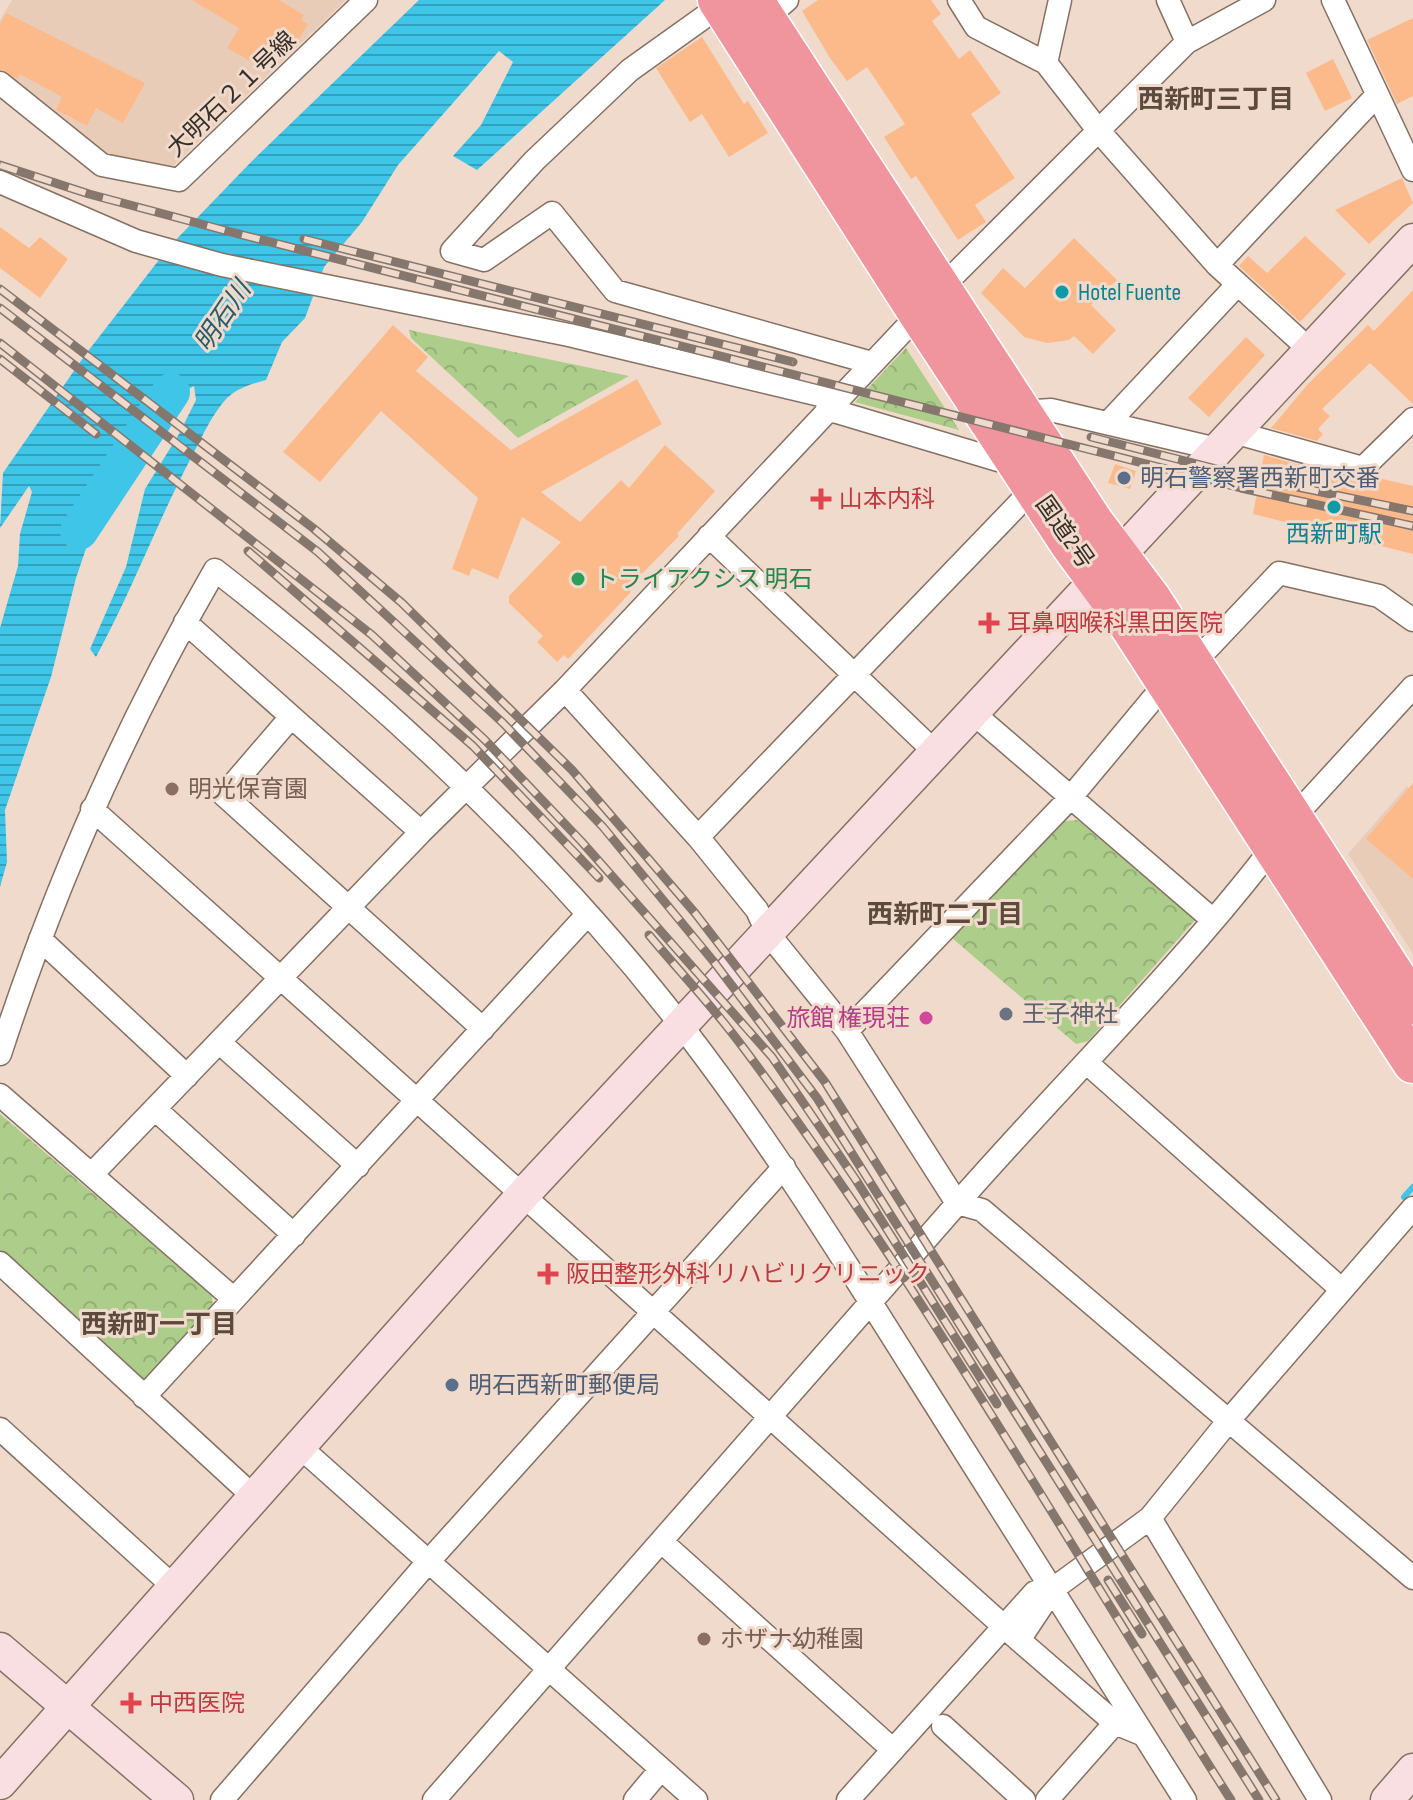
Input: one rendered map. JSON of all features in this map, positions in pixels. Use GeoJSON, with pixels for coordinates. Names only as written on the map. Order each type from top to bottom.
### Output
{"type":"FeatureCollection","features":[{"type":"Feature","properties":{"kind":"highway","name":"国道2号"},"geometry":{"type":"LineString","coordinates":[[749,5],[930,301],[1012,455],[1034,488],[1108,566],[1284,832],[1413,1004]]}},
{"type":"Feature","properties":{"kind":"highway","name":"国道2号"},"geometry":{"type":"LineString","coordinates":[[930,301],[1021,412],[1093,522],[1108,566]]}},
{"type":"Feature","properties":{"kind":"highway","name":"国道2号"},"geometry":{"type":"LineString","coordinates":[[1284,832],[1413,1063]]}},
{"type":"Feature","properties":{"kind":"street","name":"大明石２１号線"},"geometry":{"type":"LineString","coordinates":[[0,83],[102,165],[179,180],[366,0]]}},
{"type":"Feature","properties":{"kind":"street"},"geometry":{"type":"LineString","coordinates":[[959,0],[976,27],[1046,63],[1098,130],[1217,265],[1311,351]]}},
{"type":"Feature","properties":{"kind":"street"},"geometry":{"type":"LineString","coordinates":[[1046,63],[1060,0]]}},
{"type":"Feature","properties":{"kind":"street"},"geometry":{"type":"LineString","coordinates":[[1168,0],[1187,42]]}},
{"type":"Feature","properties":{"kind":"street"},"geometry":{"type":"LineString","coordinates":[[93,1173],[421,832],[565,690],[930,301],[1098,130],[1187,42],[1264,0]]}},
{"type":"Feature","properties":{"kind":"street"},"geometry":{"type":"LineString","coordinates":[[1333,0],[1413,170]]}},
{"type":"Feature","properties":{"kind":"street"},"geometry":{"type":"LineString","coordinates":[[749,5],[630,70],[534,161],[452,251],[484,260],[552,213],[615,291],[872,363]]}},
{"type":"Feature","properties":{"kind":"street"},"geometry":{"type":"LineString","coordinates":[[1217,265],[1377,95]]}},
{"type":"Feature","properties":{"kind":"street"},"geometry":{"type":"LineString","coordinates":[[0,182],[136,241],[222,265],[399,298],[695,364],[832,404],[998,460],[1012,455]]}},
{"type":"Feature","properties":{"kind":"street"},"geometry":{"type":"LineString","coordinates":[[0,1783],[521,1197],[1108,566],[1229,441],[1413,240]]}},
{"type":"Feature","properties":{"kind":"street"},"geometry":{"type":"LineString","coordinates":[[1108,423],[1237,285]]}},
{"type":"Feature","properties":{"kind":"street"},"geometry":{"type":"LineString","coordinates":[[1021,412],[1051,410],[1363,468],[1413,419]]}},
{"type":"Feature","properties":{"kind":"street"},"geometry":{"type":"LineString","coordinates":[[698,837],[1034,488]]}},
{"type":"Feature","properties":{"kind":"street"},"geometry":{"type":"LineString","coordinates":[[709,536],[853,678],[936,753]]}},
{"type":"Feature","properties":{"kind":"street"},"geometry":{"type":"LineString","coordinates":[[0,1054],[40,939],[92,809],[185,622],[215,570],[306,642],[465,787],[587,915],[682,1027],[784,1167],[1185,1800]]}},
{"type":"Feature","properties":{"kind":"street"},"geometry":{"type":"LineString","coordinates":[[847,1031],[1071,797],[1179,674],[1279,573],[1379,596],[1413,620]]}},
{"type":"Feature","properties":{"kind":"street"},"geometry":{"type":"LineString","coordinates":[[185,622],[421,832]]}},
{"type":"Feature","properties":{"kind":"street"},"geometry":{"type":"LineString","coordinates":[[434,1800],[663,1543],[957,1203],[1087,1063],[1213,920],[1284,832],[1413,687]]}},
{"type":"Feature","properties":{"kind":"street"},"geometry":{"type":"LineString","coordinates":[[565,690],[698,837],[757,910],[767,932],[847,1031],[957,1203],[982,1210],[1413,1578]]}},
{"type":"Feature","properties":{"kind":"street"},"geometry":{"type":"LineString","coordinates":[[973,713],[1213,920]]}},
{"type":"Feature","properties":{"kind":"street"},"geometry":{"type":"LineString","coordinates":[[291,717],[224,795],[483,1029]]}},
{"type":"Feature","properties":{"kind":"street"},"geometry":{"type":"LineString","coordinates":[[92,809],[521,1197],[1011,1632],[1115,1723],[1144,1735]]}},
{"type":"Feature","properties":{"kind":"street"},"geometry":{"type":"LineString","coordinates":[[144,1397],[587,915]]}},
{"type":"Feature","properties":{"kind":"street"},"geometry":{"type":"LineString","coordinates":[[40,939],[187,1076]]}},
{"type":"Feature","properties":{"kind":"street"},"geometry":{"type":"LineString","coordinates":[[220,1043],[358,1166]]}},
{"type":"Feature","properties":{"kind":"street"},"geometry":{"type":"LineString","coordinates":[[1087,1063],[1341,1289]]}},
{"type":"Feature","properties":{"kind":"street"},"geometry":{"type":"LineString","coordinates":[[0,1095],[234,1299]]}},
{"type":"Feature","properties":{"kind":"street"},"geometry":{"type":"LineString","coordinates":[[155,1109],[294,1235]]}},
{"type":"Feature","properties":{"kind":"street"},"geometry":{"type":"LineString","coordinates":[[222,1800],[428,1562],[784,1167]]}},
{"type":"Feature","properties":{"kind":"street"},"geometry":{"type":"LineString","coordinates":[[848,1800],[892,1749],[1053,1589],[1150,1518],[1230,1419],[1413,1208]]}},
{"type":"Feature","properties":{"kind":"street"},"geometry":{"type":"LineString","coordinates":[[0,1263],[254,1497]]}},
{"type":"Feature","properties":{"kind":"street"},"geometry":{"type":"LineString","coordinates":[[0,1429],[174,1587]]}},
{"type":"Feature","properties":{"kind":"street"},"geometry":{"type":"LineString","coordinates":[[300,1447],[696,1800]]}},
{"type":"Feature","properties":{"kind":"street"},"geometry":{"type":"LineString","coordinates":[[1150,1518],[1320,1800]]}},
{"type":"Feature","properties":{"kind":"street"},"geometry":{"type":"LineString","coordinates":[[663,1543],[892,1749]]}},
{"type":"Feature","properties":{"kind":"street"},"geometry":{"type":"LineString","coordinates":[[0,1649],[177,1800]]}},
{"type":"Feature","properties":{"kind":"street"},"geometry":{"type":"LineString","coordinates":[[1047,1800],[1115,1723]]}},
{"type":"Feature","properties":{"kind":"street"},"geometry":{"type":"LineString","coordinates":[[943,1726],[1024,1800]]}},
{"type":"Feature","properties":{"kind":"street"},"geometry":{"type":"LineString","coordinates":[[635,1800],[661,1769]]}},
{"type":"Feature","properties":{"kind":"street"},"geometry":{"type":"LineString","coordinates":[[1387,1800],[1413,1770]]}},
{"type":"Feature","properties":{"kind":"shaded area"},"geometry":{"type":"Polygon","coordinates":[[[12,0],[346,0],[173,166],[102,158],[0,75],[0,20],[12,0]]]}},
{"type":"Feature","properties":{"kind":"shaded area"},"geometry":{"type":"Polygon","coordinates":[[[1407,786],[1413,792],[1413,954],[1348,854],[1407,786]]]}},
{"type":"Feature","properties":{"kind":"green space"},"geometry":{"type":"Polygon","coordinates":[[[409,330],[629,376],[518,438],[411,338],[409,330]]]}},
{"type":"Feature","properties":{"kind":"green space"},"geometry":{"type":"Polygon","coordinates":[[[906,348],[959,430],[855,402],[906,348]]]}},
{"type":"Feature","properties":{"kind":"green space"},"geometry":{"type":"Polygon","coordinates":[[[1078,820],[1195,920],[1088,1041],[1076,1044],[952,938],[1064,821],[1078,820]]]}},
{"type":"Feature","properties":{"kind":"green space"},"geometry":{"type":"Polygon","coordinates":[[[0,1114],[212,1295],[213,1310],[147,1379],[136,1378],[0,1252],[0,1114]]]}},
{"type":"Feature","properties":{"kind":"water"},"geometry":{"type":"Polygon","coordinates":[[[419,0],[665,0],[477,170],[453,156],[481,125],[513,62],[499,51],[398,165],[362,222],[324,267],[305,318],[282,342],[266,380],[231,395],[212,418],[96,657],[90,649],[126,567],[145,489],[196,400],[194,386],[169,400],[109,481],[76,578],[51,677],[5,810],[7,862],[0,887],[0,628],[18,566],[20,534],[32,492],[29,486],[0,528],[3,473],[85,355],[169,247],[252,161],[419,0]]]}},
{"type":"Feature","properties":{"kind":"building"},"geometry":{"type":"Polygon","coordinates":[[[192,0],[279,0],[304,15],[301,20],[308,24],[288,55],[275,48],[262,68],[227,48],[239,28],[192,0]]]}},
{"type":"Feature","properties":{"kind":"building"},"geometry":{"type":"Polygon","coordinates":[[[818,0],[931,0],[941,14],[932,21],[959,59],[970,50],[1001,93],[971,114],[1015,178],[975,205],[986,222],[958,240],[916,176],[911,179],[884,137],[905,124],[867,67],[847,81],[830,58],[802,11],[818,0]]]}},
{"type":"Feature","properties":{"kind":"building"},"geometry":{"type":"Polygon","coordinates":[[[6,13],[145,83],[123,123],[96,108],[87,126],[56,110],[62,97],[20,74],[17,79],[0,69],[0,24],[6,13]]]}},
{"type":"Feature","properties":{"kind":"building"},"geometry":{"type":"Polygon","coordinates":[[[1413,18],[1413,96],[1397,104],[1367,40],[1413,18]]]}},
{"type":"Feature","properties":{"kind":"building"},"geometry":{"type":"Polygon","coordinates":[[[702,37],[744,104],[748,101],[768,133],[729,157],[702,114],[690,122],[656,68],[702,37]]]}},
{"type":"Feature","properties":{"kind":"building"},"geometry":{"type":"Polygon","coordinates":[[[1333,59],[1352,98],[1325,111],[1306,73],[1333,59]]]}},
{"type":"Feature","properties":{"kind":"building"},"geometry":{"type":"Polygon","coordinates":[[[1402,178],[1413,203],[1369,244],[1335,210],[1402,178]]]}},
{"type":"Feature","properties":{"kind":"building"},"geometry":{"type":"Polygon","coordinates":[[[0,227],[29,248],[40,237],[68,259],[40,298],[0,268],[0,227]]]}},
{"type":"Feature","properties":{"kind":"building"},"geometry":{"type":"Polygon","coordinates":[[[1305,236],[1346,274],[1300,322],[1239,266],[1248,256],[1267,273],[1305,236]]]}},
{"type":"Feature","properties":{"kind":"building","name":"Hotel Fuente"},"geometry":{"type":"Polygon","coordinates":[[[1074,238],[1117,280],[1091,305],[1116,330],[1093,354],[1074,336],[1069,340],[1047,343],[1024,337],[981,293],[1003,268],[1025,288],[1074,238]]]}},
{"type":"Feature","properties":{"kind":"building"},"geometry":{"type":"Polygon","coordinates":[[[1413,290],[1413,404],[1370,363],[1322,409],[1330,416],[1318,429],[1323,434],[1317,441],[1271,428],[1308,384],[1368,325],[1374,331],[1413,290]]]}},
{"type":"Feature","properties":{"kind":"building"},"geometry":{"type":"Polygon","coordinates":[[[393,325],[428,357],[416,371],[511,450],[637,379],[662,424],[541,492],[580,522],[621,480],[629,488],[665,445],[715,491],[677,534],[679,536],[628,588],[631,592],[568,659],[564,655],[557,662],[537,642],[543,636],[509,603],[509,596],[561,542],[522,517],[498,579],[472,568],[469,576],[452,569],[478,498],[381,411],[320,482],[283,452],[393,325]]]}},
{"type":"Feature","properties":{"kind":"building"},"geometry":{"type":"Polygon","coordinates":[[[1246,337],[1265,355],[1209,417],[1188,398],[1246,337]]]}},
{"type":"Feature","properties":{"kind":"building","name":"西新町駅"},"geometry":{"type":"Polygon","coordinates":[[[1264,455],[1359,481],[1374,477],[1413,486],[1413,554],[1253,514],[1264,455]]]}},
{"type":"Feature","properties":{"kind":"building"},"geometry":{"type":"Polygon","coordinates":[[[1115,464],[1136,471],[1130,489],[1108,483],[1115,464]]]}},
{"type":"Feature","properties":{"kind":"building"},"geometry":{"type":"Polygon","coordinates":[[[1413,783],[1413,879],[1366,839],[1413,783]]]}},
{"type":"Feature","properties":{"kind":"waterway","name":"明石川"},"geometry":{"type":"LineString","coordinates":[[79,531],[171,392]]}},
{"type":"Feature","properties":{"kind":"waterway"},"geometry":{"type":"LineString","coordinates":[[1404,1197],[1413,1187]]}},
{"type":"Feature","properties":{"kind":"railway"},"geometry":{"type":"LineString","coordinates":[[0,165],[89,194],[227,231],[1241,488],[1413,526]]}},
{"type":"Feature","properties":{"kind":"railway"},"geometry":{"type":"LineString","coordinates":[[304,239],[793,362]]}},
{"type":"Feature","properties":{"kind":"railway"},"geometry":{"type":"LineString","coordinates":[[0,289],[313,528],[402,603],[572,770],[695,913],[825,1082],[1276,1800]]}},
{"type":"Feature","properties":{"kind":"railway"},"geometry":{"type":"LineString","coordinates":[[0,308],[318,552],[503,723],[603,827],[714,962],[817,1098],[1259,1800]]}},
{"type":"Feature","properties":{"kind":"railway"},"geometry":{"type":"LineString","coordinates":[[0,343],[372,635],[485,740],[581,841],[772,1057],[856,1180],[997,1404]]}},
{"type":"Feature","properties":{"kind":"railway"},"geometry":{"type":"LineString","coordinates":[[0,359],[96,434]]}},
{"type":"Feature","properties":{"kind":"railway"},"geometry":{"type":"LineString","coordinates":[[1091,437],[1244,476],[1413,511]]}},
{"type":"Feature","properties":{"kind":"railway"},"geometry":{"type":"LineString","coordinates":[[248,551],[473,746],[599,878]]}},
{"type":"Feature","properties":{"kind":"railway"},"geometry":{"type":"LineString","coordinates":[[649,935],[742,1046],[872,1229],[994,1418],[1231,1800]]}},
{"type":"Feature","properties":{"kind":"railway"},"geometry":{"type":"LineString","coordinates":[[1108,1580],[1142,1634]]}},
{"type":"Feature","properties":{"kind":"place","name":"Hotel Fuente"},"geometry":{"type":"Point","coordinates":[1062,292]}},
{"type":"Feature","properties":{"kind":"place","name":"明石警察署西新町交番"},"geometry":{"type":"Point","coordinates":[1124,478]}},
{"type":"Feature","properties":{"kind":"place","name":"山本内科"},"geometry":{"type":"Point","coordinates":[821,499]}},
{"type":"Feature","properties":{"kind":"place","name":"西新町駅"},"geometry":{"type":"Point","coordinates":[1334,507]}},
{"type":"Feature","properties":{"kind":"place","name":"トライアクシス 明石"},"geometry":{"type":"Point","coordinates":[578,579]}},
{"type":"Feature","properties":{"kind":"place","name":"耳鼻咽喉科黒田医院"},"geometry":{"type":"Point","coordinates":[989,623]}},
{"type":"Feature","properties":{"kind":"place","name":"明光保育園"},"geometry":{"type":"Point","coordinates":[172,789]}},
{"type":"Feature","properties":{"kind":"place","name":"王子神社"},"geometry":{"type":"Point","coordinates":[1006,1014]}},
{"type":"Feature","properties":{"kind":"place","name":"旅館 権現荘"},"geometry":{"type":"Point","coordinates":[926,1018]}},
{"type":"Feature","properties":{"kind":"place","name":"阪田整形外科 リハビリクリニック"},"geometry":{"type":"Point","coordinates":[548,1274]}},
{"type":"Feature","properties":{"kind":"place","name":"明石西新町郵便局"},"geometry":{"type":"Point","coordinates":[452,1385]}},
{"type":"Feature","properties":{"kind":"place","name":"ホザナ幼稚園"},"geometry":{"type":"Point","coordinates":[704,1639]}},
{"type":"Feature","properties":{"kind":"place","name":"中西医院"},"geometry":{"type":"Point","coordinates":[131,1703]}},
{"type":"Feature","properties":{"kind":"district","name":"西新町三丁目"},"geometry":{"type":"Point","coordinates":[1216,99]}},
{"type":"Feature","properties":{"kind":"district","name":"西新町二丁目"},"geometry":{"type":"Point","coordinates":[945,914]}},
{"type":"Feature","properties":{"kind":"district","name":"西新町一丁目"},"geometry":{"type":"Point","coordinates":[159,1324]}}]}
